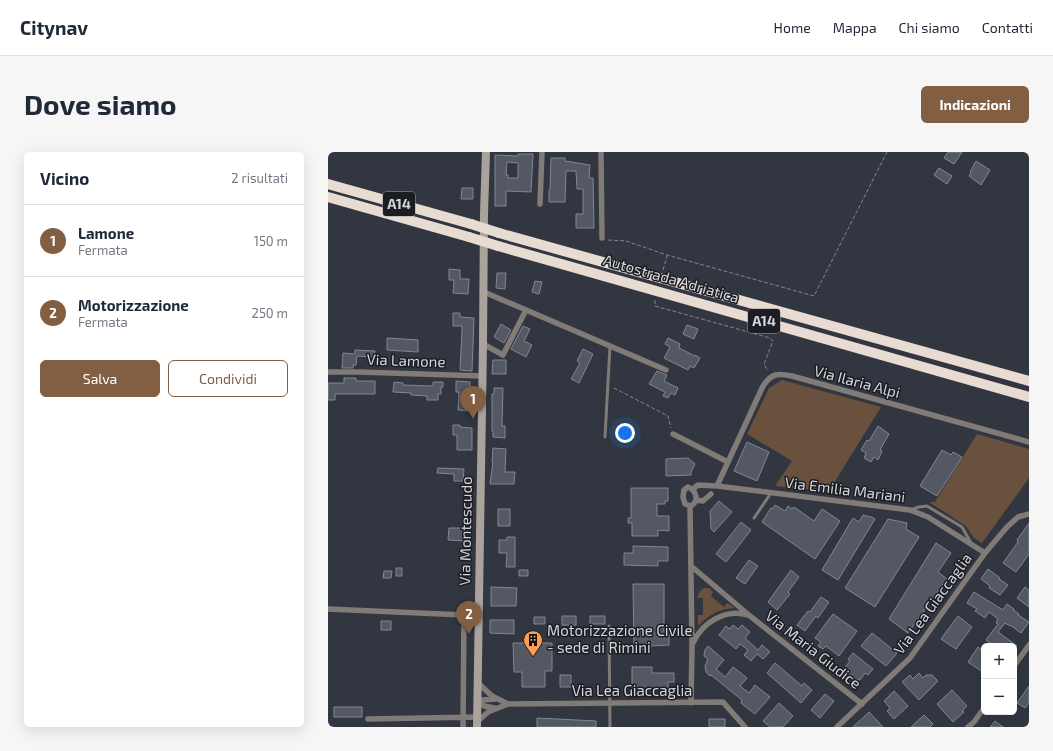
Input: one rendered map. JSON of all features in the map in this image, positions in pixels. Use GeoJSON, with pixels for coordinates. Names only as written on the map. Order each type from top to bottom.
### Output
{"type":"FeatureCollection","features":[{"type":"Feature","properties":{"kind":"highway","name":"Autostrada Adriatica"},"geometry":{"type":"LineString","coordinates":[[328,184],[1029,381]]}},
{"type":"Feature","properties":{"kind":"highway","name":"Autostrada Adriatica"},"geometry":{"type":"LineString","coordinates":[[328,197],[1029,397]]}},
{"type":"Feature","properties":{"kind":"highway"},"geometry":{"type":"LineString","coordinates":[[328,202],[400,222],[413,221]]}},
{"type":"Feature","properties":{"kind":"street","name":"Via Montescudo"},"geometry":{"type":"LineString","coordinates":[[477,722],[486,152]]}},
{"type":"Feature","properties":{"kind":"street"},"geometry":{"type":"LineString","coordinates":[[540,204],[542,152]]}},
{"type":"Feature","properties":{"kind":"street"},"geometry":{"type":"LineString","coordinates":[[602,152],[602,238]]}},
{"type":"Feature","properties":{"kind":"street"},"geometry":{"type":"LineString","coordinates":[[484,292],[666,370]]}},
{"type":"Feature","properties":{"kind":"street"},"geometry":{"type":"LineString","coordinates":[[484,344],[503,355],[526,310]]}},
{"type":"Feature","properties":{"kind":"street","name":"Via Lamone"},"geometry":{"type":"LineString","coordinates":[[328,372],[483,376]]}},
{"type":"Feature","properties":{"kind":"street","name":"Via Ilaria Alpi"},"geometry":{"type":"LineString","coordinates":[[771,376],[782,374],[792,376],[1029,442]]}},
{"type":"Feature","properties":{"kind":"street"},"geometry":{"type":"LineString","coordinates":[[718,486],[763,386],[771,376]]}},
{"type":"Feature","properties":{"kind":"street"},"geometry":{"type":"LineString","coordinates":[[673,434],[728,462]]}},
{"type":"Feature","properties":{"kind":"street","name":"Via Emilia Mariani"},"geometry":{"type":"LineString","coordinates":[[693,489],[698,485],[718,486],[910,510],[928,517],[985,553]]}},
{"type":"Feature","properties":{"kind":"street"},"geometry":{"type":"LineString","coordinates":[[688,487],[693,489],[696,496],[696,500],[693,505],[690,506],[685,504],[682,494],[688,487]]}},
{"type":"Feature","properties":{"kind":"street"},"geometry":{"type":"LineString","coordinates":[[696,500],[704,501],[711,494]]}},
{"type":"Feature","properties":{"kind":"street"},"geometry":{"type":"LineString","coordinates":[[690,506],[692,646],[691,702]]}},
{"type":"Feature","properties":{"kind":"street","name":"Via Lea Giaccaglia"},"geometry":{"type":"LineString","coordinates":[[837,727],[910,658],[985,553],[1006,527],[1018,517],[1029,514]]}},
{"type":"Feature","properties":{"kind":"street","name":"Via Maria Giudice"},"geometry":{"type":"LineString","coordinates":[[691,566],[750,616],[862,704]]}},
{"type":"Feature","properties":{"kind":"street"},"geometry":{"type":"LineString","coordinates":[[328,609],[464,615],[463,727]]}},
{"type":"Feature","properties":{"kind":"street","name":"Via Maria Giudice"},"geometry":{"type":"LineString","coordinates":[[692,646],[699,633],[709,623],[717,618],[733,613],[750,616]]}},
{"type":"Feature","properties":{"kind":"street"},"geometry":{"type":"LineString","coordinates":[[1017,662],[1029,645]]}},
{"type":"Feature","properties":{"kind":"street","name":"Via Lea Giaccaglia"},"geometry":{"type":"LineString","coordinates":[[478,683],[487,693],[508,704]]}},
{"type":"Feature","properties":{"kind":"street"},"geometry":{"type":"LineString","coordinates":[[478,702],[497,699]]}},
{"type":"Feature","properties":{"kind":"street"},"geometry":{"type":"LineString","coordinates":[[478,702],[484,706],[495,708]]}},
{"type":"Feature","properties":{"kind":"street","name":"Via Lea Giaccaglia"},"geometry":{"type":"LineString","coordinates":[[477,722],[488,712],[508,704],[723,702],[744,727]]}},
{"type":"Feature","properties":{"kind":"street"},"geometry":{"type":"LineString","coordinates":[[968,727],[974,722],[981,712]]}},
{"type":"Feature","properties":{"kind":"street"},"geometry":{"type":"LineString","coordinates":[[368,719],[463,718],[477,722]]}},
{"type":"Feature","properties":{"kind":"lane"},"geometry":{"type":"LineString","coordinates":[[605,437],[610,346]]}},
{"type":"Feature","properties":{"kind":"lane"},"geometry":{"type":"LineString","coordinates":[[754,518],[771,493]]}},
{"type":"Feature","properties":{"kind":"lane"},"geometry":{"type":"LineString","coordinates":[[910,510],[927,506],[962,527],[972,544]]}},
{"type":"Feature","properties":{"kind":"lane"},"geometry":{"type":"LineString","coordinates":[[609,626],[610,727]]}},
{"type":"Feature","properties":{"kind":"path"},"geometry":{"type":"LineString","coordinates":[[602,238],[605,240],[626,241],[668,255],[814,296],[887,152]]}},
{"type":"Feature","properties":{"kind":"path"},"geometry":{"type":"LineString","coordinates":[[662,271],[668,255]]}},
{"type":"Feature","properties":{"kind":"path"},"geometry":{"type":"LineString","coordinates":[[655,297],[655,306],[770,338],[773,341],[764,364],[771,376]]}},
{"type":"Feature","properties":{"kind":"path"},"geometry":{"type":"LineString","coordinates":[[608,385],[668,416],[673,434]]}},
{"type":"Feature","properties":{"kind":"shaded area"},"geometry":{"type":"Polygon","coordinates":[[[782,380],[881,407],[829,491],[775,486],[792,461],[747,434],[769,388],[782,380]]]}},
{"type":"Feature","properties":{"kind":"shaded area"},"geometry":{"type":"Polygon","coordinates":[[[977,434],[1029,449],[1029,478],[982,543],[974,538],[966,526],[929,502],[935,502],[977,434]]]}},
{"type":"Feature","properties":{"kind":"shaded area"},"geometry":{"type":"Polygon","coordinates":[[[704,588],[709,588],[713,592],[711,596],[724,607],[727,603],[735,608],[714,613],[698,626],[698,615],[703,615],[703,598],[697,598],[700,591],[704,588]]]}},
{"type":"Feature","properties":{"kind":"building"},"geometry":{"type":"Polygon","coordinates":[[[948,152],[962,152],[954,164],[944,158],[948,152]]]}},
{"type":"Feature","properties":{"kind":"building"},"geometry":{"type":"Polygon","coordinates":[[[518,154],[533,154],[531,192],[506,191],[506,206],[495,206],[495,155],[518,156],[518,154]],[[507,162],[506,175],[508,175],[508,178],[518,178],[518,163],[507,162]]]}},
{"type":"Feature","properties":{"kind":"building"},"geometry":{"type":"Polygon","coordinates":[[[551,158],[565,158],[565,161],[590,165],[589,178],[593,178],[594,228],[576,228],[576,214],[583,214],[583,189],[577,189],[576,171],[566,171],[565,202],[549,202],[551,158]]]}},
{"type":"Feature","properties":{"kind":"building"},"geometry":{"type":"Polygon","coordinates":[[[976,161],[990,170],[981,185],[969,176],[976,161]]]}},
{"type":"Feature","properties":{"kind":"building"},"geometry":{"type":"Polygon","coordinates":[[[939,168],[952,176],[947,184],[934,175],[939,168]]]}},
{"type":"Feature","properties":{"kind":"building"},"geometry":{"type":"Polygon","coordinates":[[[462,188],[473,188],[473,199],[461,199],[462,188]]]}},
{"type":"Feature","properties":{"kind":"building"},"geometry":{"type":"Polygon","coordinates":[[[449,269],[460,270],[460,279],[469,279],[468,294],[453,293],[454,280],[449,280],[449,269]]]}},
{"type":"Feature","properties":{"kind":"building"},"geometry":{"type":"Polygon","coordinates":[[[497,273],[506,273],[505,289],[496,288],[497,273]]]}},
{"type":"Feature","properties":{"kind":"building"},"geometry":{"type":"Polygon","coordinates":[[[535,281],[542,282],[539,294],[532,292],[535,281]]]}},
{"type":"Feature","properties":{"kind":"building"},"geometry":{"type":"Polygon","coordinates":[[[453,313],[460,313],[460,317],[474,318],[472,371],[460,370],[462,326],[453,326],[453,313]]]}},
{"type":"Feature","properties":{"kind":"building"},"geometry":{"type":"Polygon","coordinates":[[[501,324],[511,330],[504,343],[494,337],[501,324]]]}},
{"type":"Feature","properties":{"kind":"building"},"geometry":{"type":"Polygon","coordinates":[[[687,325],[698,329],[694,339],[683,334],[687,325]]]}},
{"type":"Feature","properties":{"kind":"building"},"geometry":{"type":"Polygon","coordinates":[[[523,326],[530,329],[524,341],[532,345],[526,357],[511,349],[523,326]]]}},
{"type":"Feature","properties":{"kind":"building"},"geometry":{"type":"Polygon","coordinates":[[[387,338],[418,340],[418,352],[387,350],[387,338]]]}},
{"type":"Feature","properties":{"kind":"building"},"geometry":{"type":"Polygon","coordinates":[[[668,338],[680,344],[679,348],[700,358],[694,368],[690,366],[688,370],[664,358],[670,347],[665,344],[668,338]]]}},
{"type":"Feature","properties":{"kind":"building"},"geometry":{"type":"Polygon","coordinates":[[[583,349],[593,354],[579,383],[571,379],[580,363],[577,361],[583,349]]]}},
{"type":"Feature","properties":{"kind":"building"},"geometry":{"type":"Polygon","coordinates":[[[355,350],[375,351],[374,357],[357,356],[356,365],[353,365],[353,368],[342,368],[343,353],[355,354],[355,350]]]}},
{"type":"Feature","properties":{"kind":"building"},"geometry":{"type":"Polygon","coordinates":[[[493,360],[506,360],[506,374],[492,374],[493,360]]]}},
{"type":"Feature","properties":{"kind":"building"},"geometry":{"type":"Polygon","coordinates":[[[657,371],[667,375],[664,381],[678,388],[675,395],[671,393],[668,398],[663,396],[665,392],[649,384],[657,371]]]}},
{"type":"Feature","properties":{"kind":"building"},"geometry":{"type":"Polygon","coordinates":[[[344,378],[356,378],[356,381],[375,381],[375,394],[335,394],[335,400],[328,400],[328,383],[344,383],[344,378]]]}},
{"type":"Feature","properties":{"kind":"building"},"geometry":{"type":"Polygon","coordinates":[[[456,381],[470,382],[470,411],[458,410],[459,392],[456,392],[456,381]]]}},
{"type":"Feature","properties":{"kind":"building"},"geometry":{"type":"Polygon","coordinates":[[[394,382],[403,383],[403,385],[433,386],[433,382],[443,382],[443,387],[441,387],[441,394],[438,394],[438,400],[427,400],[427,396],[393,392],[394,382]]]}},
{"type":"Feature","properties":{"kind":"building"},"geometry":{"type":"Polygon","coordinates":[[[494,388],[503,388],[502,426],[505,426],[505,438],[493,437],[492,394],[494,394],[494,388]]]}},
{"type":"Feature","properties":{"kind":"building"},"geometry":{"type":"Polygon","coordinates":[[[453,425],[472,428],[472,450],[457,450],[457,435],[453,435],[453,425]]]}},
{"type":"Feature","properties":{"kind":"building"},"geometry":{"type":"Polygon","coordinates":[[[878,426],[889,434],[880,450],[882,451],[878,460],[874,457],[871,462],[864,458],[866,453],[861,450],[867,440],[869,441],[878,426]]]}},
{"type":"Feature","properties":{"kind":"building"},"geometry":{"type":"Polygon","coordinates":[[[747,442],[769,452],[757,481],[734,471],[747,442]]]}},
{"type":"Feature","properties":{"kind":"building"},"geometry":{"type":"Polygon","coordinates":[[[493,448],[506,449],[505,472],[515,472],[514,484],[490,484],[493,448]]]}},
{"type":"Feature","properties":{"kind":"building"},"geometry":{"type":"Polygon","coordinates":[[[942,450],[951,455],[953,452],[962,457],[937,496],[920,486],[942,450]]]}},
{"type":"Feature","properties":{"kind":"building"},"geometry":{"type":"Polygon","coordinates":[[[688,458],[695,464],[691,475],[666,476],[666,459],[688,458]]]}},
{"type":"Feature","properties":{"kind":"building"},"geometry":{"type":"Polygon","coordinates":[[[438,468],[464,469],[463,481],[454,481],[454,474],[437,473],[438,468]]]}},
{"type":"Feature","properties":{"kind":"building"},"geometry":{"type":"Polygon","coordinates":[[[631,488],[668,488],[668,501],[665,501],[665,504],[657,504],[657,516],[669,516],[669,531],[658,530],[658,536],[632,536],[632,523],[628,523],[628,518],[631,518],[631,488]]]}},
{"type":"Feature","properties":{"kind":"building"},"geometry":{"type":"Polygon","coordinates":[[[719,501],[732,512],[714,532],[711,529],[710,511],[719,501]]]}},
{"type":"Feature","properties":{"kind":"building"},"geometry":{"type":"Polygon","coordinates":[[[775,505],[785,511],[788,506],[792,509],[794,507],[814,521],[822,509],[840,521],[815,559],[762,522],[771,508],[772,509],[775,505]]]}},
{"type":"Feature","properties":{"kind":"building"},"geometry":{"type":"Polygon","coordinates":[[[498,509],[510,509],[510,526],[498,526],[498,509]]]}},
{"type":"Feature","properties":{"kind":"building"},"geometry":{"type":"Polygon","coordinates":[[[863,515],[875,519],[838,580],[822,570],[853,518],[859,522],[863,515]]]}},
{"type":"Feature","properties":{"kind":"building"},"geometry":{"type":"Polygon","coordinates":[[[888,519],[907,523],[906,529],[919,537],[875,607],[845,588],[888,519]]]}},
{"type":"Feature","properties":{"kind":"building"},"geometry":{"type":"Polygon","coordinates":[[[741,522],[751,530],[726,562],[716,554],[741,522]]]}},
{"type":"Feature","properties":{"kind":"building"},"geometry":{"type":"Polygon","coordinates":[[[1029,523],[1029,554],[1016,572],[1003,563],[1029,523]]]}},
{"type":"Feature","properties":{"kind":"building"},"geometry":{"type":"Polygon","coordinates":[[[449,528],[466,528],[466,541],[448,540],[449,528]]]}},
{"type":"Feature","properties":{"kind":"building"},"geometry":{"type":"Polygon","coordinates":[[[507,537],[515,537],[515,567],[506,567],[507,553],[499,553],[499,540],[507,540],[507,537]]]}},
{"type":"Feature","properties":{"kind":"building"},"geometry":{"type":"Polygon","coordinates":[[[936,543],[951,553],[938,572],[947,579],[908,633],[889,619],[936,543]]]}},
{"type":"Feature","properties":{"kind":"building"},"geometry":{"type":"Polygon","coordinates":[[[633,546],[668,547],[668,561],[658,561],[658,566],[624,565],[624,553],[633,553],[633,546]]]}},
{"type":"Feature","properties":{"kind":"building"},"geometry":{"type":"Polygon","coordinates":[[[749,560],[758,566],[745,584],[736,578],[749,560]]]}},
{"type":"Feature","properties":{"kind":"building"},"geometry":{"type":"Polygon","coordinates":[[[396,568],[402,568],[402,576],[396,576],[396,568]]]}},
{"type":"Feature","properties":{"kind":"building"},"geometry":{"type":"Polygon","coordinates":[[[988,569],[1008,585],[1000,595],[989,588],[990,586],[981,579],[988,569]]]}},
{"type":"Feature","properties":{"kind":"building"},"geometry":{"type":"Polygon","coordinates":[[[519,570],[528,570],[528,576],[519,576],[519,570]]]}},
{"type":"Feature","properties":{"kind":"building"},"geometry":{"type":"Polygon","coordinates":[[[791,570],[799,577],[788,592],[790,594],[777,610],[768,602],[791,570]]]}},
{"type":"Feature","properties":{"kind":"building"},"geometry":{"type":"Polygon","coordinates":[[[384,571],[392,571],[391,578],[383,578],[384,571]]]}},
{"type":"Feature","properties":{"kind":"building"},"geometry":{"type":"Polygon","coordinates":[[[633,584],[664,584],[664,632],[669,632],[669,645],[650,646],[650,650],[634,650],[633,584]]]}},
{"type":"Feature","properties":{"kind":"building"},"geometry":{"type":"Polygon","coordinates":[[[491,587],[517,588],[516,606],[491,606],[491,587]]]}},
{"type":"Feature","properties":{"kind":"building"},"geometry":{"type":"Polygon","coordinates":[[[1025,587],[1029,590],[1029,607],[1017,598],[1025,587]]]}},
{"type":"Feature","properties":{"kind":"building"},"geometry":{"type":"Polygon","coordinates":[[[974,592],[1003,610],[1007,604],[1019,614],[1018,615],[1029,622],[1021,633],[1005,623],[998,632],[1013,643],[990,643],[986,640],[998,624],[996,623],[998,619],[989,612],[985,618],[975,611],[977,609],[967,603],[974,592]]]}},
{"type":"Feature","properties":{"kind":"building"},"geometry":{"type":"Polygon","coordinates":[[[821,597],[829,602],[818,618],[816,616],[805,631],[797,625],[808,611],[810,612],[821,597]]]}},
{"type":"Feature","properties":{"kind":"building"},"geometry":{"type":"Polygon","coordinates":[[[833,614],[857,631],[839,656],[826,646],[823,649],[818,646],[821,642],[815,638],[833,614]]]}},
{"type":"Feature","properties":{"kind":"building"},"geometry":{"type":"Polygon","coordinates":[[[562,616],[576,616],[576,625],[562,625],[562,616]]]}},
{"type":"Feature","properties":{"kind":"building"},"geometry":{"type":"Polygon","coordinates":[[[590,616],[605,616],[605,624],[590,624],[590,616]]]}},
{"type":"Feature","properties":{"kind":"building"},"geometry":{"type":"Polygon","coordinates":[[[958,616],[972,627],[956,649],[941,639],[958,616]]]}},
{"type":"Feature","properties":{"kind":"building"},"geometry":{"type":"Polygon","coordinates":[[[534,617],[545,617],[545,624],[534,624],[534,617]]]}},
{"type":"Feature","properties":{"kind":"building"},"geometry":{"type":"Polygon","coordinates":[[[490,620],[514,620],[514,634],[490,633],[490,620]]]}},
{"type":"Feature","properties":{"kind":"building"},"geometry":{"type":"Polygon","coordinates":[[[381,621],[391,621],[391,630],[381,630],[381,621]]]}},
{"type":"Feature","properties":{"kind":"building"},"geometry":{"type":"Polygon","coordinates":[[[733,625],[738,629],[742,625],[750,632],[745,638],[758,650],[762,645],[770,652],[763,659],[757,654],[751,661],[744,655],[748,650],[740,644],[736,649],[719,635],[726,626],[730,629],[733,625]]]}},
{"type":"Feature","properties":{"kind":"building"},"geometry":{"type":"Polygon","coordinates":[[[872,633],[897,653],[886,666],[861,646],[872,633]]]}},
{"type":"Feature","properties":{"kind":"building","name":"Motorizzazione Civile - sede di Rimini"},"geometry":{"type":"Polygon","coordinates":[[[513,643],[552,643],[552,671],[545,671],[545,687],[522,687],[522,672],[514,672],[513,643]]]}},
{"type":"Feature","properties":{"kind":"building"},"geometry":{"type":"Polygon","coordinates":[[[708,646],[724,660],[716,669],[725,677],[733,667],[747,678],[740,686],[749,693],[755,685],[770,697],[755,714],[741,703],[742,700],[706,672],[705,666],[708,659],[704,656],[705,650],[708,646]]]}},
{"type":"Feature","properties":{"kind":"building"},"geometry":{"type":"Polygon","coordinates":[[[978,647],[981,649],[981,671],[968,662],[978,647]]]}},
{"type":"Feature","properties":{"kind":"building"},"geometry":{"type":"Polygon","coordinates":[[[853,653],[873,669],[868,675],[865,673],[860,680],[852,679],[842,671],[850,661],[848,659],[853,653]]]}},
{"type":"Feature","properties":{"kind":"building"},"geometry":{"type":"Polygon","coordinates":[[[775,663],[802,686],[804,683],[812,690],[801,703],[767,673],[775,663]]]}},
{"type":"Feature","properties":{"kind":"building"},"geometry":{"type":"Polygon","coordinates":[[[632,667],[652,667],[652,673],[674,673],[674,682],[668,682],[668,689],[632,689],[632,667]]]}},
{"type":"Feature","properties":{"kind":"building"},"geometry":{"type":"Polygon","coordinates":[[[919,673],[923,678],[926,675],[932,675],[938,681],[919,700],[902,682],[910,675],[913,679],[919,673]]]}},
{"type":"Feature","properties":{"kind":"building"},"geometry":{"type":"Polygon","coordinates":[[[560,675],[571,675],[571,687],[560,687],[560,675]]]}},
{"type":"Feature","properties":{"kind":"building"},"geometry":{"type":"Polygon","coordinates":[[[1029,686],[1029,703],[1025,708],[1017,703],[1029,686]]]}},
{"type":"Feature","properties":{"kind":"building"},"geometry":{"type":"Polygon","coordinates":[[[952,690],[967,706],[962,711],[964,712],[953,722],[937,704],[952,690]]]}},
{"type":"Feature","properties":{"kind":"building"},"geometry":{"type":"Polygon","coordinates":[[[894,691],[908,706],[894,719],[887,711],[890,708],[884,701],[894,691]]]}},
{"type":"Feature","properties":{"kind":"building"},"geometry":{"type":"Polygon","coordinates":[[[825,694],[834,701],[820,718],[811,710],[825,694]]]}},
{"type":"Feature","properties":{"kind":"building"},"geometry":{"type":"Polygon","coordinates":[[[779,703],[793,716],[783,727],[770,727],[763,721],[779,703]]]}},
{"type":"Feature","properties":{"kind":"building"},"geometry":{"type":"Polygon","coordinates":[[[334,707],[362,707],[362,717],[334,717],[334,707]]]}},
{"type":"Feature","properties":{"kind":"building"},"geometry":{"type":"Polygon","coordinates":[[[869,712],[883,727],[853,727],[869,712]]]}},
{"type":"Feature","properties":{"kind":"building"},"geometry":{"type":"Polygon","coordinates":[[[924,715],[933,724],[930,727],[911,727],[924,715]]]}},
{"type":"Feature","properties":{"kind":"building"},"geometry":{"type":"Polygon","coordinates":[[[537,718],[596,721],[596,727],[537,727],[537,718]]]}},
{"type":"Feature","properties":{"kind":"building"},"geometry":{"type":"Polygon","coordinates":[[[709,719],[725,719],[725,727],[709,727],[709,719]]]}},
{"type":"Feature","properties":{"kind":"building"},"geometry":{"type":"Polygon","coordinates":[[[995,721],[1003,727],[990,727],[995,721]]]}},
{"type":"Feature","properties":{"kind":"place","name":"Lamone"},"geometry":{"type":"Point","coordinates":[473,419]}},
{"type":"Feature","properties":{"kind":"place","name":"Motorizzazione"},"geometry":{"type":"Point","coordinates":[469,634]}},
{"type":"Feature","properties":{"kind":"place","name":"Motorizzazione Civile - sede di Rimini"},"geometry":{"type":"Point","coordinates":[533,657]}}]}
